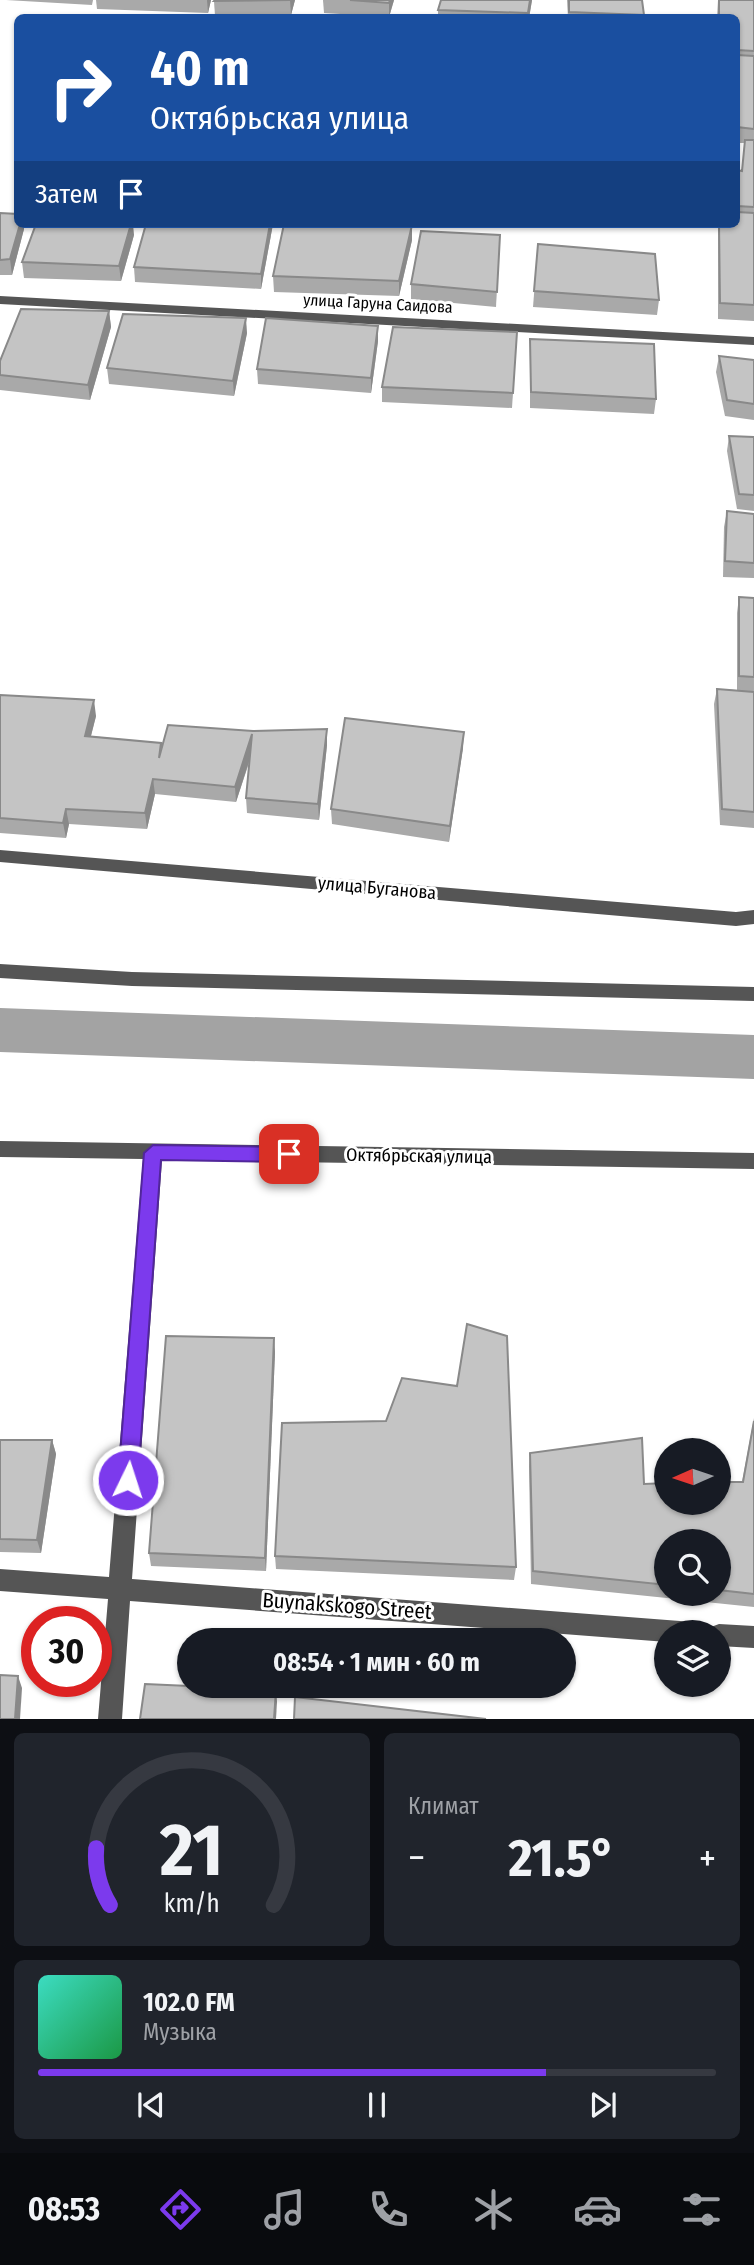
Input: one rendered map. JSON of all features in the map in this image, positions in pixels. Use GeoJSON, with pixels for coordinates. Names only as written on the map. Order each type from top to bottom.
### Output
{"type":"FeatureCollection","features":[{"type":"Feature","properties":{"kind":"street","name":"улица Гаруна Саидова"},"geometry":{"type":"LineString","coordinates":[[0,300],[754,341]]}},
{"type":"Feature","properties":{"kind":"street","name":"улица Буганова"},"geometry":{"type":"LineString","coordinates":[[0,856],[737,919],[754,917]]}},
{"type":"Feature","properties":{"kind":"street"},"geometry":{"type":"LineString","coordinates":[[0,971],[132,979],[754,993]]}},
{"type":"Feature","properties":{"kind":"street","name":"Октябрьская улица"},"geometry":{"type":"LineString","coordinates":[[0,1149],[754,1161]]}},
{"type":"Feature","properties":{"kind":"street"},"geometry":{"type":"LineString","coordinates":[[110,1719],[153,1153]]}},
{"type":"Feature","properties":{"kind":"street","name":"Buynakskogo Street"},"geometry":{"type":"LineString","coordinates":[[0,1580],[654,1630]]}},
{"type":"Feature","properties":{"kind":"street"},"geometry":{"type":"LineString","coordinates":[[731,1636],[754,1637]]}},
{"type":"Feature","properties":{"kind":"building"},"geometry":{"type":"Polygon","coordinates":[[[215,0],[290,0],[214,1],[215,0]]]}},
{"type":"Feature","properties":{"kind":"building"},"geometry":{"type":"Polygon","coordinates":[[[350,0],[390,0],[389,3],[350,0]]]}},
{"type":"Feature","properties":{"kind":"building"},"geometry":{"type":"Polygon","coordinates":[[[441,0],[530,0],[528,13],[438,10],[441,0]]]}},
{"type":"Feature","properties":{"kind":"building"},"geometry":{"type":"Polygon","coordinates":[[[569,0],[642,0],[644,14],[619,14],[569,12],[569,0]]]}},
{"type":"Feature","properties":{"kind":"building"},"geometry":{"type":"Polygon","coordinates":[[[719,0],[754,0],[754,51],[740,50],[740,14],[719,14],[719,0]]]}},
{"type":"Feature","properties":{"kind":"building"},"geometry":{"type":"Polygon","coordinates":[[[740,55],[754,56],[754,129],[740,127],[740,55]]]}},
{"type":"Feature","properties":{"kind":"building"},"geometry":{"type":"Polygon","coordinates":[[[745,140],[754,140],[754,207],[740,206],[745,140]]]}},
{"type":"Feature","properties":{"kind":"building"},"geometry":{"type":"Polygon","coordinates":[[[740,212],[754,213],[754,305],[720,303],[719,228],[740,228],[740,212]]]}},
{"type":"Feature","properties":{"kind":"building"},"geometry":{"type":"Polygon","coordinates":[[[0,213],[14,214],[14,228],[19,228],[10,259],[0,260],[0,213]]]}},
{"type":"Feature","properties":{"kind":"building"},"geometry":{"type":"Polygon","coordinates":[[[35,228],[130,228],[119,266],[22,262],[35,228]]]}},
{"type":"Feature","properties":{"kind":"building"},"geometry":{"type":"Polygon","coordinates":[[[145,228],[269,228],[261,274],[134,267],[145,228]]]}},
{"type":"Feature","properties":{"kind":"building"},"geometry":{"type":"Polygon","coordinates":[[[283,228],[411,228],[399,281],[273,276],[283,228]]]}},
{"type":"Feature","properties":{"kind":"building"},"geometry":{"type":"Polygon","coordinates":[[[421,231],[500,235],[497,292],[411,284],[421,231]]]}},
{"type":"Feature","properties":{"kind":"building"},"geometry":{"type":"Polygon","coordinates":[[[538,244],[655,254],[659,300],[534,291],[538,244]]]}},
{"type":"Feature","properties":{"kind":"building"},"geometry":{"type":"Polygon","coordinates":[[[21,309],[109,311],[88,385],[0,375],[0,361],[21,309]]]}},
{"type":"Feature","properties":{"kind":"building"},"geometry":{"type":"Polygon","coordinates":[[[123,314],[246,318],[233,381],[107,368],[123,314]]]}},
{"type":"Feature","properties":{"kind":"building"},"geometry":{"type":"Polygon","coordinates":[[[266,318],[378,326],[371,378],[257,369],[266,318]]]}},
{"type":"Feature","properties":{"kind":"building"},"geometry":{"type":"Polygon","coordinates":[[[393,327],[517,332],[513,393],[382,387],[393,327]]]}},
{"type":"Feature","properties":{"kind":"building"},"geometry":{"type":"Polygon","coordinates":[[[530,339],[654,344],[656,399],[531,392],[530,339]]]}},
{"type":"Feature","properties":{"kind":"building"},"geometry":{"type":"Polygon","coordinates":[[[719,356],[754,360],[754,404],[727,400],[719,356]]]}},
{"type":"Feature","properties":{"kind":"building"},"geometry":{"type":"Polygon","coordinates":[[[729,436],[754,437],[754,495],[739,494],[729,436]]]}},
{"type":"Feature","properties":{"kind":"building"},"geometry":{"type":"Polygon","coordinates":[[[727,511],[754,514],[754,563],[725,561],[727,511]]]}},
{"type":"Feature","properties":{"kind":"building"},"geometry":{"type":"Polygon","coordinates":[[[739,597],[754,598],[754,677],[739,676],[739,597]]]}},
{"type":"Feature","properties":{"kind":"building"},"geometry":{"type":"Polygon","coordinates":[[[717,689],[754,692],[754,812],[722,809],[717,689]]]}},
{"type":"Feature","properties":{"kind":"building"},"geometry":{"type":"Polygon","coordinates":[[[0,695],[94,700],[85,736],[161,743],[159,758],[168,725],[253,731],[327,729],[318,804],[246,798],[252,734],[235,787],[153,779],[145,813],[66,809],[63,823],[0,818],[0,695]]]}},
{"type":"Feature","properties":{"kind":"building"},"geometry":{"type":"Polygon","coordinates":[[[345,718],[464,732],[450,826],[331,809],[345,718]]]}},
{"type":"Feature","properties":{"kind":"building"},"geometry":{"type":"Polygon","coordinates":[[[467,1324],[507,1336],[516,1567],[275,1556],[282,1423],[386,1421],[402,1378],[457,1386],[467,1324]]]}},
{"type":"Feature","properties":{"kind":"building"},"geometry":{"type":"Polygon","coordinates":[[[166,1336],[274,1338],[265,1558],[149,1553],[166,1336]]]}},
{"type":"Feature","properties":{"kind":"building"},"geometry":{"type":"Polygon","coordinates":[[[754,1421],[754,1594],[731,1591],[731,1529],[654,1529],[654,1584],[533,1571],[530,1453],[642,1438],[644,1484],[654,1484],[654,1516],[732,1516],[732,1482],[743,1482],[754,1421]]]}},
{"type":"Feature","properties":{"kind":"building"},"geometry":{"type":"Polygon","coordinates":[[[0,1440],[52,1440],[37,1540],[0,1539],[0,1440]]]}},
{"type":"Feature","properties":{"kind":"building"},"geometry":{"type":"Polygon","coordinates":[[[0,1675],[18,1676],[15,1719],[0,1719],[0,1675]]]}},
{"type":"Feature","properties":{"kind":"building"},"geometry":{"type":"Polygon","coordinates":[[[145,1684],[177,1685],[177,1698],[275,1698],[274,1719],[140,1719],[145,1684]]]}},
{"type":"Feature","properties":{"kind":"building"},"geometry":{"type":"Polygon","coordinates":[[[295,1698],[304,1698],[486,1719],[294,1719],[295,1698]]]}},
{"type":"Feature","properties":{"kind":"waterway"},"geometry":{"type":"LineString","coordinates":[[0,1030],[754,1057]]}},
{"type":"Feature","properties":{"kind":"route"},"geometry":{"type":"LineString","coordinates":[[128,1480],[153,1153],[289,1154]]}}]}
